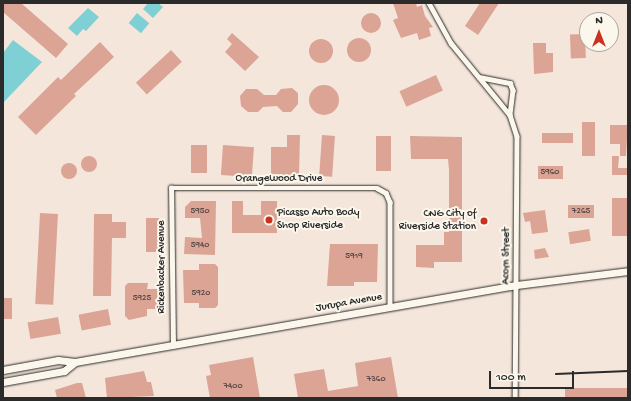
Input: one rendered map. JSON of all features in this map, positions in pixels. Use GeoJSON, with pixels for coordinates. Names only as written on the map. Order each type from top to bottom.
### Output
{"type":"FeatureCollection","features":[{"type":"Feature","properties":{"kind":"main road","name":"Jurupa Avenue"},"geometry":{"type":"LineString","coordinates":[[3,370],[58,360],[75,362],[173,346],[516,285],[628,271]]}},
{"type":"Feature","properties":{"kind":"main road","name":"Jurupa Avenue"},"geometry":{"type":"LineString","coordinates":[[3,382],[64,371],[75,362]]}},
{"type":"Feature","properties":{"kind":"street","name":"Acorn Street"},"geometry":{"type":"LineString","coordinates":[[429,3],[451,43],[510,115]]}},
{"type":"Feature","properties":{"kind":"street","name":"Acorn Street"},"geometry":{"type":"LineString","coordinates":[[479,77],[510,83],[513,90],[510,115],[518,146],[515,398]]}},
{"type":"Feature","properties":{"kind":"street","name":"Orangewood Drive"},"geometry":{"type":"LineString","coordinates":[[171,188],[377,188],[386,193],[390,202],[390,307]]}},
{"type":"Feature","properties":{"kind":"street","name":"Rickenbacker Avenue"},"geometry":{"type":"LineString","coordinates":[[171,188],[173,346]]}},
{"type":"Feature","properties":{"kind":"water"},"geometry":{"type":"Polygon","coordinates":[[[148,3],[158,3],[163,7],[153,18],[143,9],[148,3]]]}},
{"type":"Feature","properties":{"kind":"water"},"geometry":{"type":"Polygon","coordinates":[[[88,8],[99,17],[86,31],[83,29],[77,36],[68,28],[88,8]]]}},
{"type":"Feature","properties":{"kind":"water"},"geometry":{"type":"Polygon","coordinates":[[[137,13],[149,23],[141,33],[129,23],[137,13]]]}},
{"type":"Feature","properties":{"kind":"water"},"geometry":{"type":"Polygon","coordinates":[[[13,40],[42,62],[3,103],[3,53],[13,40]]]}},
{"type":"Feature","properties":{"kind":"building"},"geometry":{"type":"Polygon","coordinates":[[[3,3],[21,3],[68,44],[56,58],[3,12],[3,3]]]}},
{"type":"Feature","properties":{"kind":"building"},"geometry":{"type":"Polygon","coordinates":[[[393,3],[416,3],[417,7],[422,5],[425,16],[433,27],[429,28],[431,36],[419,40],[417,33],[401,38],[393,20],[398,18],[393,3]]]}},
{"type":"Feature","properties":{"kind":"building"},"geometry":{"type":"Polygon","coordinates":[[[480,3],[499,3],[478,35],[465,26],[480,3]]]}},
{"type":"Feature","properties":{"kind":"building"},"geometry":{"type":"Polygon","coordinates":[[[371,13],[378,16],[381,23],[378,30],[371,33],[364,30],[361,23],[364,16],[371,13]]]}},
{"type":"Feature","properties":{"kind":"building"},"geometry":{"type":"Polygon","coordinates":[[[232,33],[259,57],[245,71],[225,52],[232,44],[227,39],[232,33]]]}},
{"type":"Feature","properties":{"kind":"building"},"geometry":{"type":"Polygon","coordinates":[[[579,34],[579,52],[586,52],[586,58],[571,59],[570,35],[579,34]]]}},
{"type":"Feature","properties":{"kind":"building"},"geometry":{"type":"Polygon","coordinates":[[[359,38],[368,41],[371,50],[368,59],[359,62],[350,59],[347,50],[350,41],[359,38]]]}},
{"type":"Feature","properties":{"kind":"building"},"geometry":{"type":"Polygon","coordinates":[[[321,39],[330,42],[333,51],[330,60],[321,63],[312,60],[309,51],[312,42],[321,39]]]}},
{"type":"Feature","properties":{"kind":"building"},"geometry":{"type":"Polygon","coordinates":[[[100,42],[114,57],[74,94],[76,96],[36,135],[18,117],[58,77],[61,80],[100,42]]]}},
{"type":"Feature","properties":{"kind":"building"},"geometry":{"type":"Polygon","coordinates":[[[533,43],[546,43],[546,53],[553,53],[553,72],[534,74],[533,43]]]}},
{"type":"Feature","properties":{"kind":"building"},"geometry":{"type":"Polygon","coordinates":[[[171,50],[182,62],[147,94],[136,83],[171,50]]]}},
{"type":"Feature","properties":{"kind":"building"},"geometry":{"type":"Polygon","coordinates":[[[436,75],[443,91],[406,107],[399,91],[436,75]]]}},
{"type":"Feature","properties":{"kind":"building"},"geometry":{"type":"Polygon","coordinates":[[[324,85],[335,89],[339,100],[335,111],[324,115],[313,111],[309,100],[313,89],[324,85]]]}},
{"type":"Feature","properties":{"kind":"building"},"geometry":{"type":"Polygon","coordinates":[[[292,88],[298,93],[298,104],[291,112],[283,112],[277,106],[263,107],[258,112],[248,112],[241,106],[240,96],[246,89],[257,89],[264,95],[276,95],[281,89],[292,88]]]}},
{"type":"Feature","properties":{"kind":"building"},"geometry":{"type":"Polygon","coordinates":[[[582,122],[595,122],[595,156],[582,156],[582,122]]]}},
{"type":"Feature","properties":{"kind":"building"},"geometry":{"type":"Polygon","coordinates":[[[610,125],[628,125],[626,156],[620,156],[620,144],[610,144],[610,125]]]}},
{"type":"Feature","properties":{"kind":"building"},"geometry":{"type":"Polygon","coordinates":[[[542,133],[573,133],[573,143],[542,143],[542,133]]]}},
{"type":"Feature","properties":{"kind":"building"},"geometry":{"type":"Polygon","coordinates":[[[287,135],[300,135],[299,176],[271,175],[271,147],[287,147],[287,135]]]}},
{"type":"Feature","properties":{"kind":"building"},"geometry":{"type":"Polygon","coordinates":[[[322,135],[335,136],[332,177],[319,176],[322,135]]]}},
{"type":"Feature","properties":{"kind":"building"},"geometry":{"type":"Polygon","coordinates":[[[376,136],[391,136],[391,171],[376,171],[376,136]]]}},
{"type":"Feature","properties":{"kind":"building"},"geometry":{"type":"Polygon","coordinates":[[[410,136],[462,137],[462,262],[434,262],[434,268],[416,267],[416,245],[444,245],[444,232],[449,232],[449,170],[448,159],[411,159],[410,136]]]}},
{"type":"Feature","properties":{"kind":"building"},"geometry":{"type":"Polygon","coordinates":[[[191,145],[207,145],[207,173],[191,173],[191,145]]]}},
{"type":"Feature","properties":{"kind":"building"},"geometry":{"type":"Polygon","coordinates":[[[223,145],[254,147],[252,177],[221,175],[223,145]]]}},
{"type":"Feature","properties":{"kind":"building"},"geometry":{"type":"Polygon","coordinates":[[[89,156],[95,158],[97,164],[95,170],[89,172],[83,170],[81,164],[83,158],[89,156]]]}},
{"type":"Feature","properties":{"kind":"building"},"geometry":{"type":"Polygon","coordinates":[[[612,156],[619,156],[618,168],[628,168],[628,175],[612,175],[612,156]]]}},
{"type":"Feature","properties":{"kind":"building"},"geometry":{"type":"Polygon","coordinates":[[[69,163],[75,165],[77,171],[75,177],[69,179],[63,177],[61,171],[63,165],[69,163]]]}},
{"type":"Feature","properties":{"kind":"building"},"geometry":{"type":"Polygon","coordinates":[[[538,166],[563,166],[563,179],[538,179],[538,166]]]}},
{"type":"Feature","properties":{"kind":"building"},"geometry":{"type":"Polygon","coordinates":[[[612,198],[628,198],[628,236],[612,236],[612,198]]]}},
{"type":"Feature","properties":{"kind":"building"},"geometry":{"type":"Polygon","coordinates":[[[191,201],[216,201],[215,255],[184,254],[185,237],[202,238],[200,218],[185,218],[185,207],[191,201]]]}},
{"type":"Feature","properties":{"kind":"building"},"geometry":{"type":"Polygon","coordinates":[[[232,201],[243,201],[243,215],[261,215],[261,201],[277,201],[277,233],[232,233],[232,201]]]}},
{"type":"Feature","properties":{"kind":"building"},"geometry":{"type":"Polygon","coordinates":[[[568,205],[594,205],[594,218],[568,218],[568,205]]]}},
{"type":"Feature","properties":{"kind":"building"},"geometry":{"type":"Polygon","coordinates":[[[545,210],[548,232],[532,234],[530,221],[525,222],[523,213],[545,210]]]}},
{"type":"Feature","properties":{"kind":"building"},"geometry":{"type":"Polygon","coordinates":[[[40,213],[58,214],[53,305],[35,304],[40,213]]]}},
{"type":"Feature","properties":{"kind":"building"},"geometry":{"type":"Polygon","coordinates":[[[94,214],[112,214],[112,222],[126,222],[126,238],[112,238],[111,296],[93,296],[94,214]]]}},
{"type":"Feature","properties":{"kind":"building"},"geometry":{"type":"Polygon","coordinates":[[[146,218],[159,218],[159,252],[146,252],[146,218]]]}},
{"type":"Feature","properties":{"kind":"building"},"geometry":{"type":"Polygon","coordinates":[[[589,229],[591,241],[570,244],[568,232],[589,229]]]}},
{"type":"Feature","properties":{"kind":"building"},"geometry":{"type":"Polygon","coordinates":[[[330,244],[378,244],[377,282],[354,282],[354,286],[327,286],[330,244]]]}},
{"type":"Feature","properties":{"kind":"building"},"geometry":{"type":"Polygon","coordinates":[[[545,248],[549,257],[535,259],[534,250],[545,248]]]}},
{"type":"Feature","properties":{"kind":"building"},"geometry":{"type":"Polygon","coordinates":[[[199,264],[215,264],[218,267],[218,305],[215,308],[199,308],[199,303],[184,303],[183,270],[199,270],[199,264]]]}},
{"type":"Feature","properties":{"kind":"building"},"geometry":{"type":"Polygon","coordinates":[[[128,283],[148,283],[147,289],[158,289],[158,309],[147,309],[147,316],[129,320],[125,316],[125,286],[128,283]]]}},
{"type":"Feature","properties":{"kind":"building"},"geometry":{"type":"Polygon","coordinates":[[[3,298],[12,298],[12,319],[3,319],[3,298]]]}},
{"type":"Feature","properties":{"kind":"building"},"geometry":{"type":"Polygon","coordinates":[[[108,309],[111,325],[82,330],[79,315],[108,309]]]}},
{"type":"Feature","properties":{"kind":"building"},"geometry":{"type":"Polygon","coordinates":[[[58,317],[61,334],[30,339],[27,322],[58,317]]]}},
{"type":"Feature","properties":{"kind":"building"},"geometry":{"type":"Polygon","coordinates":[[[253,357],[260,398],[210,398],[206,376],[211,375],[209,365],[253,357]]]}},
{"type":"Feature","properties":{"kind":"building"},"geometry":{"type":"Polygon","coordinates":[[[391,357],[398,398],[298,398],[294,374],[324,369],[328,391],[358,386],[355,363],[391,357]]]}},
{"type":"Feature","properties":{"kind":"building"},"geometry":{"type":"Polygon","coordinates":[[[144,371],[147,382],[151,382],[154,396],[107,398],[105,378],[144,371]]]}},
{"type":"Feature","properties":{"kind":"building"},"geometry":{"type":"Polygon","coordinates":[[[77,383],[82,383],[86,398],[57,398],[55,390],[77,383]]]}},
{"type":"Feature","properties":{"kind":"building"},"geometry":{"type":"Polygon","coordinates":[[[565,388],[628,388],[628,398],[565,398],[565,388]]]}},
{"type":"Feature","properties":{"kind":"railway"},"geometry":{"type":"LineString","coordinates":[[556,374],[628,371]]}},
{"type":"Feature","properties":{"kind":"place","name":"Picasso Auto Body Shop Riverside"},"geometry":{"type":"Point","coordinates":[269,220]}},
{"type":"Feature","properties":{"kind":"place","name":"CNG City of Riverside Station"},"geometry":{"type":"Point","coordinates":[484,221]}}]}
